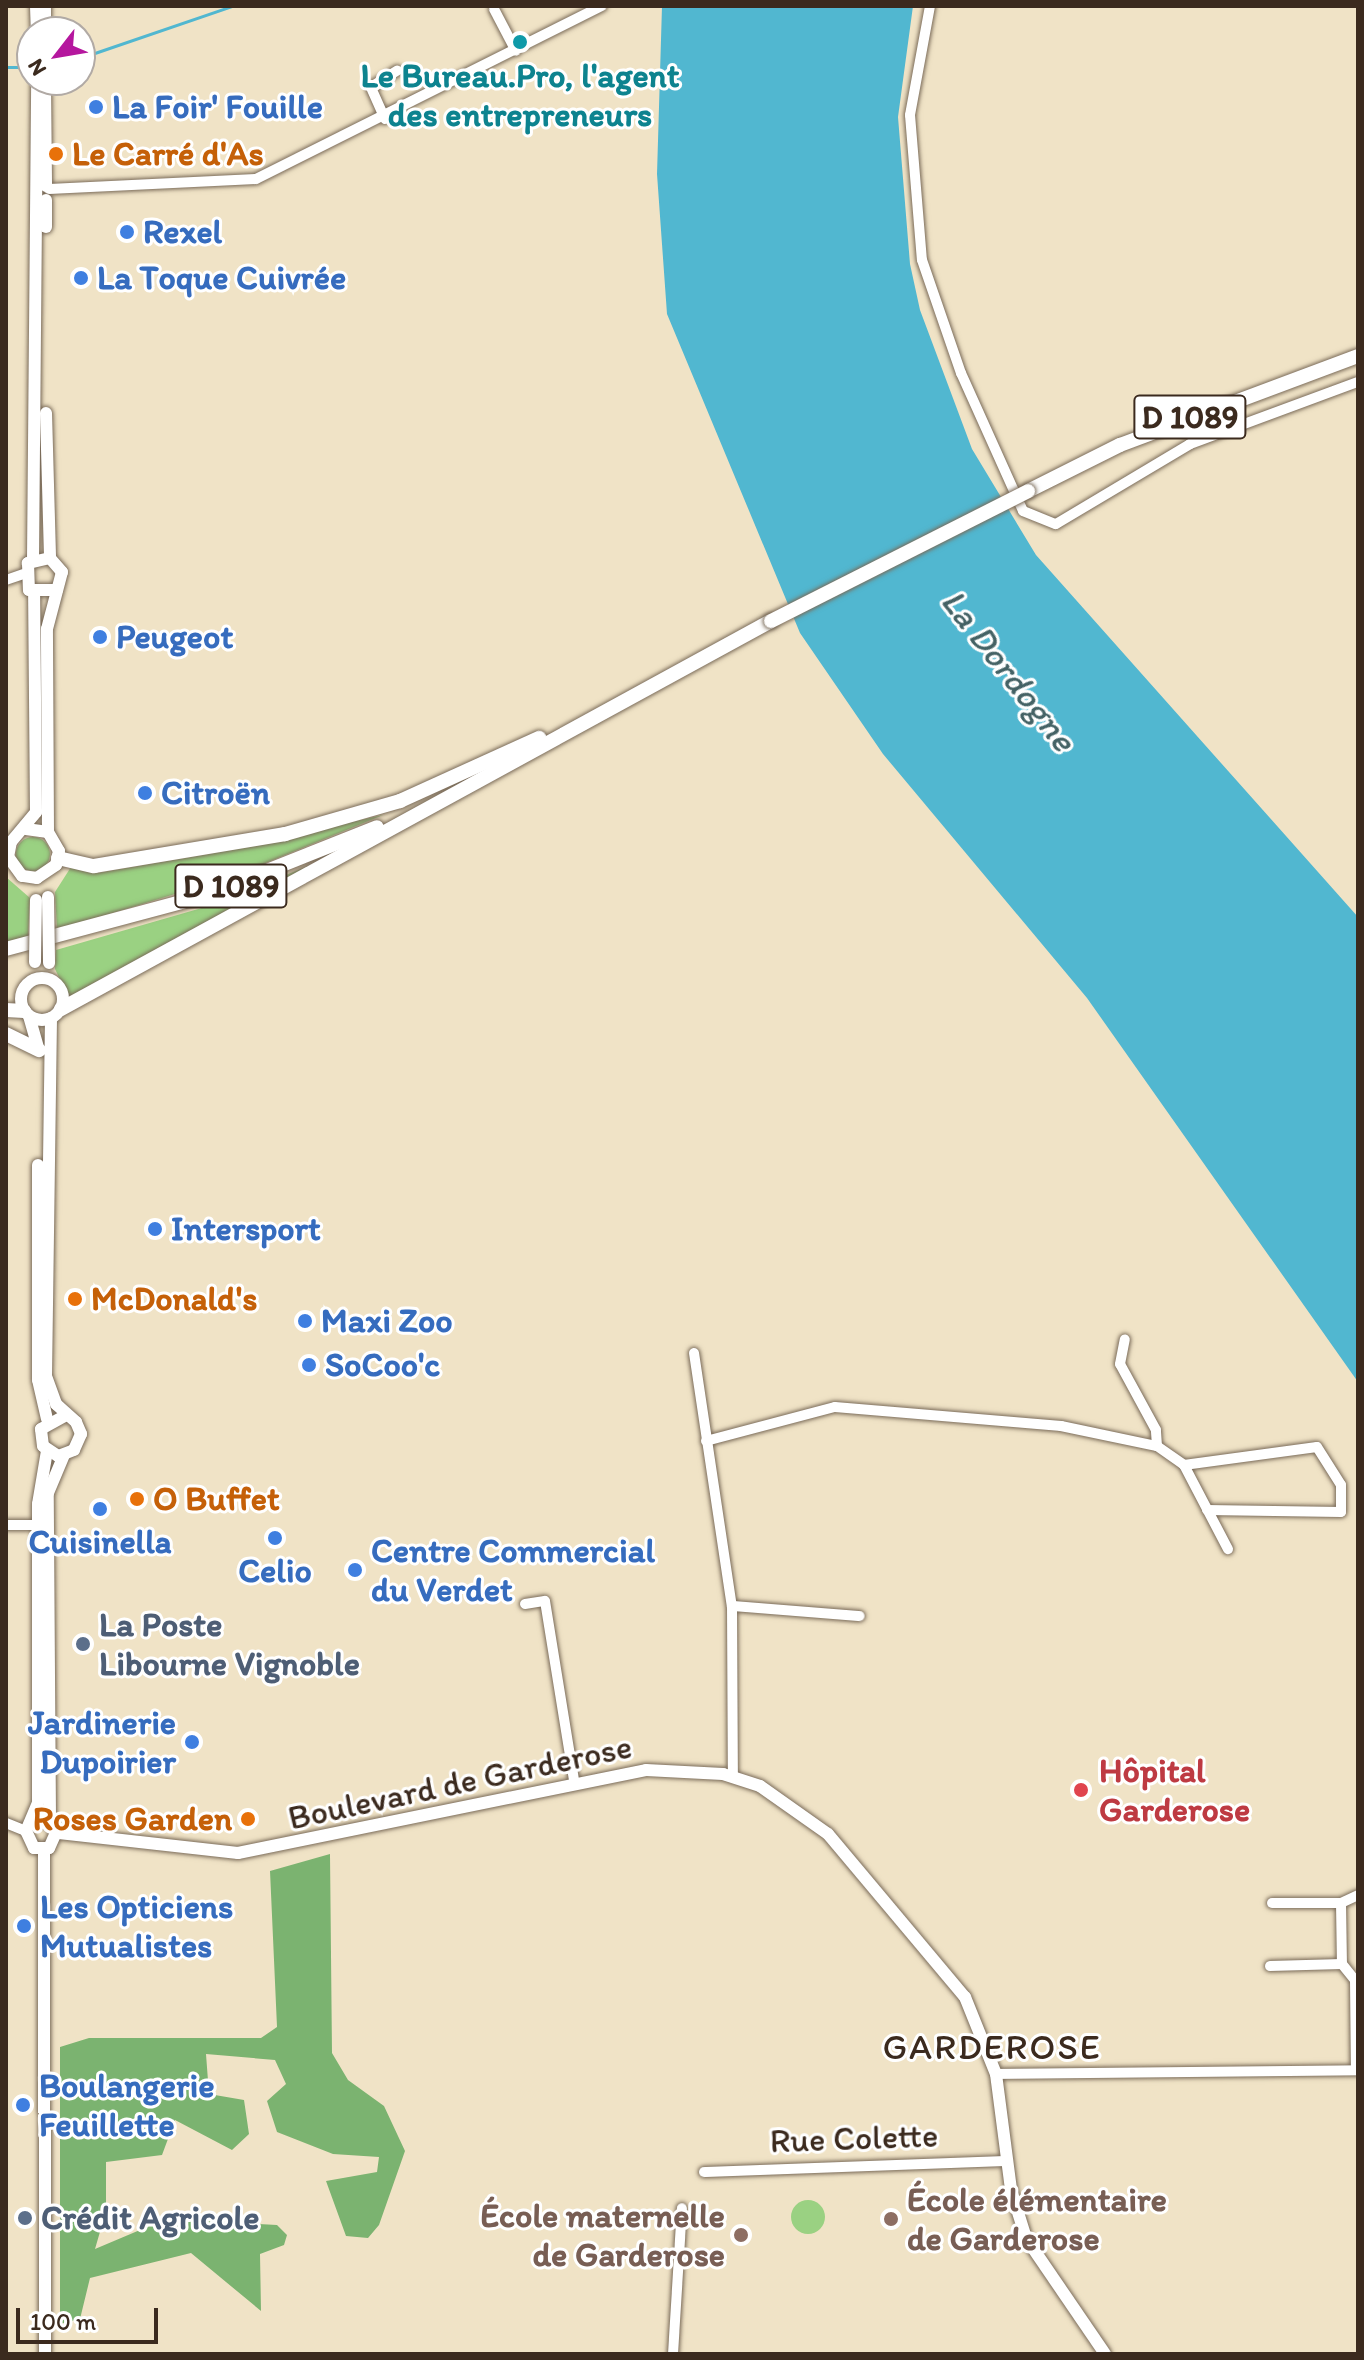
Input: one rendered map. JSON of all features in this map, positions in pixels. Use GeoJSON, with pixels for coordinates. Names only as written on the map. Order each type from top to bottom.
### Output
{"type":"FeatureCollection","features":[{"type":"Feature","properties":{"kind":"highway","name":"D 1089"},"geometry":{"type":"LineString","coordinates":[[6,949],[204,896],[448,798],[771,621],[1120,445],[1358,356]]}},
{"type":"Feature","properties":{"kind":"highway"},"geometry":{"type":"LineString","coordinates":[[54,865],[94,866],[285,834],[376,810],[641,692]]}},
{"type":"Feature","properties":{"kind":"highway"},"geometry":{"type":"LineString","coordinates":[[56,1013],[448,798]]}},
{"type":"Feature","properties":{"kind":"highway"},"geometry":{"type":"LineString","coordinates":[[6,1010],[26,1013]]}},
{"type":"Feature","properties":{"kind":"highway"},"geometry":{"type":"LineString","coordinates":[[6,1034],[39,1050]]}},
{"type":"Feature","properties":{"kind":"main road"},"geometry":{"type":"LineString","coordinates":[[38,96],[46,192],[33,559],[23,574],[34,593],[38,793],[26,829],[7,850],[16,871],[30,878],[42,899],[50,979],[63,995],[56,1013],[46,1376],[66,1415],[81,1434],[64,1455],[48,1493],[50,1818],[59,1833],[44,1850],[45,2354]]}},
{"type":"Feature","properties":{"kind":"main road"},"geometry":{"type":"LineString","coordinates":[[36,978],[42,899],[54,865],[48,832],[47,629],[62,572],[50,558],[45,96]]}},
{"type":"Feature","properties":{"kind":"main road"},"geometry":{"type":"LineString","coordinates":[[33,559],[50,558]]}},
{"type":"Feature","properties":{"kind":"main road"},"geometry":{"type":"LineString","coordinates":[[34,593],[57,590]]}},
{"type":"Feature","properties":{"kind":"main road"},"geometry":{"type":"LineString","coordinates":[[26,829],[48,832]]}},
{"type":"Feature","properties":{"kind":"main road"},"geometry":{"type":"LineString","coordinates":[[30,878],[54,865]]}},
{"type":"Feature","properties":{"kind":"main road"},"geometry":{"type":"LineString","coordinates":[[44,1850],[30,1845],[26,1831],[36,1817],[38,1525],[47,1451],[40,1435],[47,1419],[38,1380],[39,1050],[21,991],[36,978],[50,979]]}},
{"type":"Feature","properties":{"kind":"main road"},"geometry":{"type":"LineString","coordinates":[[26,1013],[56,1013]]}},
{"type":"Feature","properties":{"kind":"main road"},"geometry":{"type":"LineString","coordinates":[[47,1419],[66,1415]]}},
{"type":"Feature","properties":{"kind":"main road"},"geometry":{"type":"LineString","coordinates":[[47,1451],[64,1455]]}},
{"type":"Feature","properties":{"kind":"main road","name":"Boulevard de Garderose"},"geometry":{"type":"LineString","coordinates":[[59,1833],[238,1853],[574,1781],[646,1770],[733,1776],[793,1805],[867,1875],[965,1997],[996,2074],[1007,2161],[1026,2238],[1105,2354]]}},
{"type":"Feature","properties":{"kind":"main road"},"geometry":{"type":"LineString","coordinates":[[36,1817],[50,1818]]}},
{"type":"Feature","properties":{"kind":"street"},"geometry":{"type":"LineString","coordinates":[[46,192],[256,179],[385,119],[602,6]]}},
{"type":"Feature","properties":{"kind":"street"},"geometry":{"type":"LineString","coordinates":[[930,6],[910,115],[922,260],[1009,486],[1023,511],[1056,524],[1190,444],[1358,382]]}},
{"type":"Feature","properties":{"kind":"street"},"geometry":{"type":"LineString","coordinates":[[494,9],[516,51]]}},
{"type":"Feature","properties":{"kind":"street"},"geometry":{"type":"LineString","coordinates":[[385,119],[371,87],[397,71]]}},
{"type":"Feature","properties":{"kind":"street"},"geometry":{"type":"LineString","coordinates":[[6,580],[23,574]]}},
{"type":"Feature","properties":{"kind":"street"},"geometry":{"type":"LineString","coordinates":[[1125,1339],[1120,1364],[1156,1430],[1157,1446]]}},
{"type":"Feature","properties":{"kind":"street"},"geometry":{"type":"LineString","coordinates":[[694,1353],[732,1606],[733,1776]]}},
{"type":"Feature","properties":{"kind":"street"},"geometry":{"type":"LineString","coordinates":[[706,1441],[835,1407],[1061,1426],[1157,1446],[1184,1465],[1228,1549]]}},
{"type":"Feature","properties":{"kind":"street"},"geometry":{"type":"LineString","coordinates":[[1184,1465],[1317,1447],[1341,1485],[1341,1512],[1207,1510]]}},
{"type":"Feature","properties":{"kind":"street"},"geometry":{"type":"LineString","coordinates":[[6,1525],[38,1525]]}},
{"type":"Feature","properties":{"kind":"street"},"geometry":{"type":"LineString","coordinates":[[525,1604],[545,1601],[574,1781]]}},
{"type":"Feature","properties":{"kind":"street"},"geometry":{"type":"LineString","coordinates":[[732,1606],[860,1616]]}},
{"type":"Feature","properties":{"kind":"street"},"geometry":{"type":"LineString","coordinates":[[6,1823],[26,1831]]}},
{"type":"Feature","properties":{"kind":"street"},"geometry":{"type":"LineString","coordinates":[[1272,1903],[1341,1903],[1358,1895]]}},
{"type":"Feature","properties":{"kind":"street"},"geometry":{"type":"LineString","coordinates":[[1341,1903],[1342,1964]]}},
{"type":"Feature","properties":{"kind":"street"},"geometry":{"type":"LineString","coordinates":[[996,2074],[1357,2070],[1354,1972],[1342,1964],[1270,1966]]}},
{"type":"Feature","properties":{"kind":"street","name":"Rue Colette"},"geometry":{"type":"LineString","coordinates":[[704,2172],[1007,2161]]}},
{"type":"Feature","properties":{"kind":"street"},"geometry":{"type":"LineString","coordinates":[[673,2354],[682,2208]]}},
{"type":"Feature","properties":{"kind":"green space"},"geometry":{"type":"Polygon","coordinates":[[[383,815],[234,876],[57,930],[55,892],[71,867],[97,873],[209,854],[383,815]]]}},
{"type":"Feature","properties":{"kind":"green space"},"geometry":{"type":"Polygon","coordinates":[[[33,837],[45,842],[50,854],[45,866],[33,871],[21,866],[16,854],[21,842],[33,837]]]}},
{"type":"Feature","properties":{"kind":"green space"},"geometry":{"type":"Polygon","coordinates":[[[313,864],[70,1000],[55,969],[56,950],[212,905],[313,864]]]}},
{"type":"Feature","properties":{"kind":"green space"},"geometry":{"type":"Polygon","coordinates":[[[6,877],[30,898],[28,937],[6,942],[6,877]]]}},
{"type":"Feature","properties":{"kind":"green space"},"geometry":{"type":"Polygon","coordinates":[[[330,1854],[332,2053],[348,2080],[384,2106],[405,2151],[379,2225],[368,2238],[346,2236],[326,2181],[377,2172],[379,2157],[333,2154],[277,2132],[267,2101],[286,2084],[275,2060],[206,2054],[209,2094],[244,2100],[249,2134],[232,2150],[175,2120],[162,2155],[106,2162],[106,2211],[95,2249],[166,2219],[277,2225],[287,2235],[284,2245],[260,2254],[261,2311],[191,2253],[90,2278],[80,2319],[60,2324],[60,2047],[89,2038],[261,2038],[277,2027],[270,1871],[330,1854]]]}},
{"type":"Feature","properties":{"kind":"green space"},"geometry":{"type":"Polygon","coordinates":[[[808,2200],[820,2205],[825,2217],[820,2229],[808,2234],[796,2229],[791,2217],[796,2205],[808,2200]]]}},
{"type":"Feature","properties":{"kind":"water","name":"La Dordogne"},"geometry":{"type":"Polygon","coordinates":[[[662,6],[913,6],[898,117],[910,264],[920,310],[972,449],[1036,555],[1358,917],[1358,1382],[1087,998],[883,754],[800,633],[667,314],[657,174],[662,6]]]}},
{"type":"Feature","properties":{"kind":"waterway"},"geometry":{"type":"LineString","coordinates":[[96,53],[232,6]]}},
{"type":"Feature","properties":{"kind":"waterway"},"geometry":{"type":"LineString","coordinates":[[6,67],[16,67]]}},
{"type":"Feature","properties":{"kind":"place","name":"Le Bureau.Pro, l'agent des entrepreneurs"},"geometry":{"type":"Point","coordinates":[520,42]}},
{"type":"Feature","properties":{"kind":"place","name":"La Foir' Fouille"},"geometry":{"type":"Point","coordinates":[96,107]}},
{"type":"Feature","properties":{"kind":"place","name":"Le Carré d'As"},"geometry":{"type":"Point","coordinates":[56,154]}},
{"type":"Feature","properties":{"kind":"place","name":"Rexel"},"geometry":{"type":"Point","coordinates":[127,232]}},
{"type":"Feature","properties":{"kind":"place","name":"La Toque Cuivrée"},"geometry":{"type":"Point","coordinates":[81,278]}},
{"type":"Feature","properties":{"kind":"place","name":"Peugeot"},"geometry":{"type":"Point","coordinates":[100,637]}},
{"type":"Feature","properties":{"kind":"place","name":"Citroën"},"geometry":{"type":"Point","coordinates":[145,793]}},
{"type":"Feature","properties":{"kind":"place","name":"Intersport"},"geometry":{"type":"Point","coordinates":[155,1229]}},
{"type":"Feature","properties":{"kind":"place","name":"McDonald's"},"geometry":{"type":"Point","coordinates":[75,1299]}},
{"type":"Feature","properties":{"kind":"place","name":"Maxi Zoo"},"geometry":{"type":"Point","coordinates":[305,1321]}},
{"type":"Feature","properties":{"kind":"place","name":"SoCoo'c"},"geometry":{"type":"Point","coordinates":[309,1365]}},
{"type":"Feature","properties":{"kind":"place","name":"O Buffet"},"geometry":{"type":"Point","coordinates":[137,1499]}},
{"type":"Feature","properties":{"kind":"place","name":"Cuisinella"},"geometry":{"type":"Point","coordinates":[100,1509]}},
{"type":"Feature","properties":{"kind":"place","name":"Celio"},"geometry":{"type":"Point","coordinates":[275,1538]}},
{"type":"Feature","properties":{"kind":"place","name":"Centre Commercial du Verdet"},"geometry":{"type":"Point","coordinates":[355,1570]}},
{"type":"Feature","properties":{"kind":"place","name":"La Poste Libourne Vignoble"},"geometry":{"type":"Point","coordinates":[83,1644]}},
{"type":"Feature","properties":{"kind":"place","name":"Jardinerie Dupoirier"},"geometry":{"type":"Point","coordinates":[192,1742]}},
{"type":"Feature","properties":{"kind":"place","name":"Hôpital Garderose"},"geometry":{"type":"Point","coordinates":[1081,1790]}},
{"type":"Feature","properties":{"kind":"place","name":"Roses Garden"},"geometry":{"type":"Point","coordinates":[248,1819]}},
{"type":"Feature","properties":{"kind":"place","name":"Les Opticiens Mutualistes"},"geometry":{"type":"Point","coordinates":[24,1926]}},
{"type":"Feature","properties":{"kind":"place","name":"Boulangerie Feuillette"},"geometry":{"type":"Point","coordinates":[23,2105]}},
{"type":"Feature","properties":{"kind":"place","name":"Crédit Agricole"},"geometry":{"type":"Point","coordinates":[25,2218]}},
{"type":"Feature","properties":{"kind":"place","name":"École élémentaire de Garderose"},"geometry":{"type":"Point","coordinates":[891,2219]}},
{"type":"Feature","properties":{"kind":"place","name":"École maternelle de Garderose"},"geometry":{"type":"Point","coordinates":[741,2235]}},
{"type":"Feature","properties":{"kind":"district","name":"GARDEROSE"},"geometry":{"type":"Point","coordinates":[992,2047]}}]}
